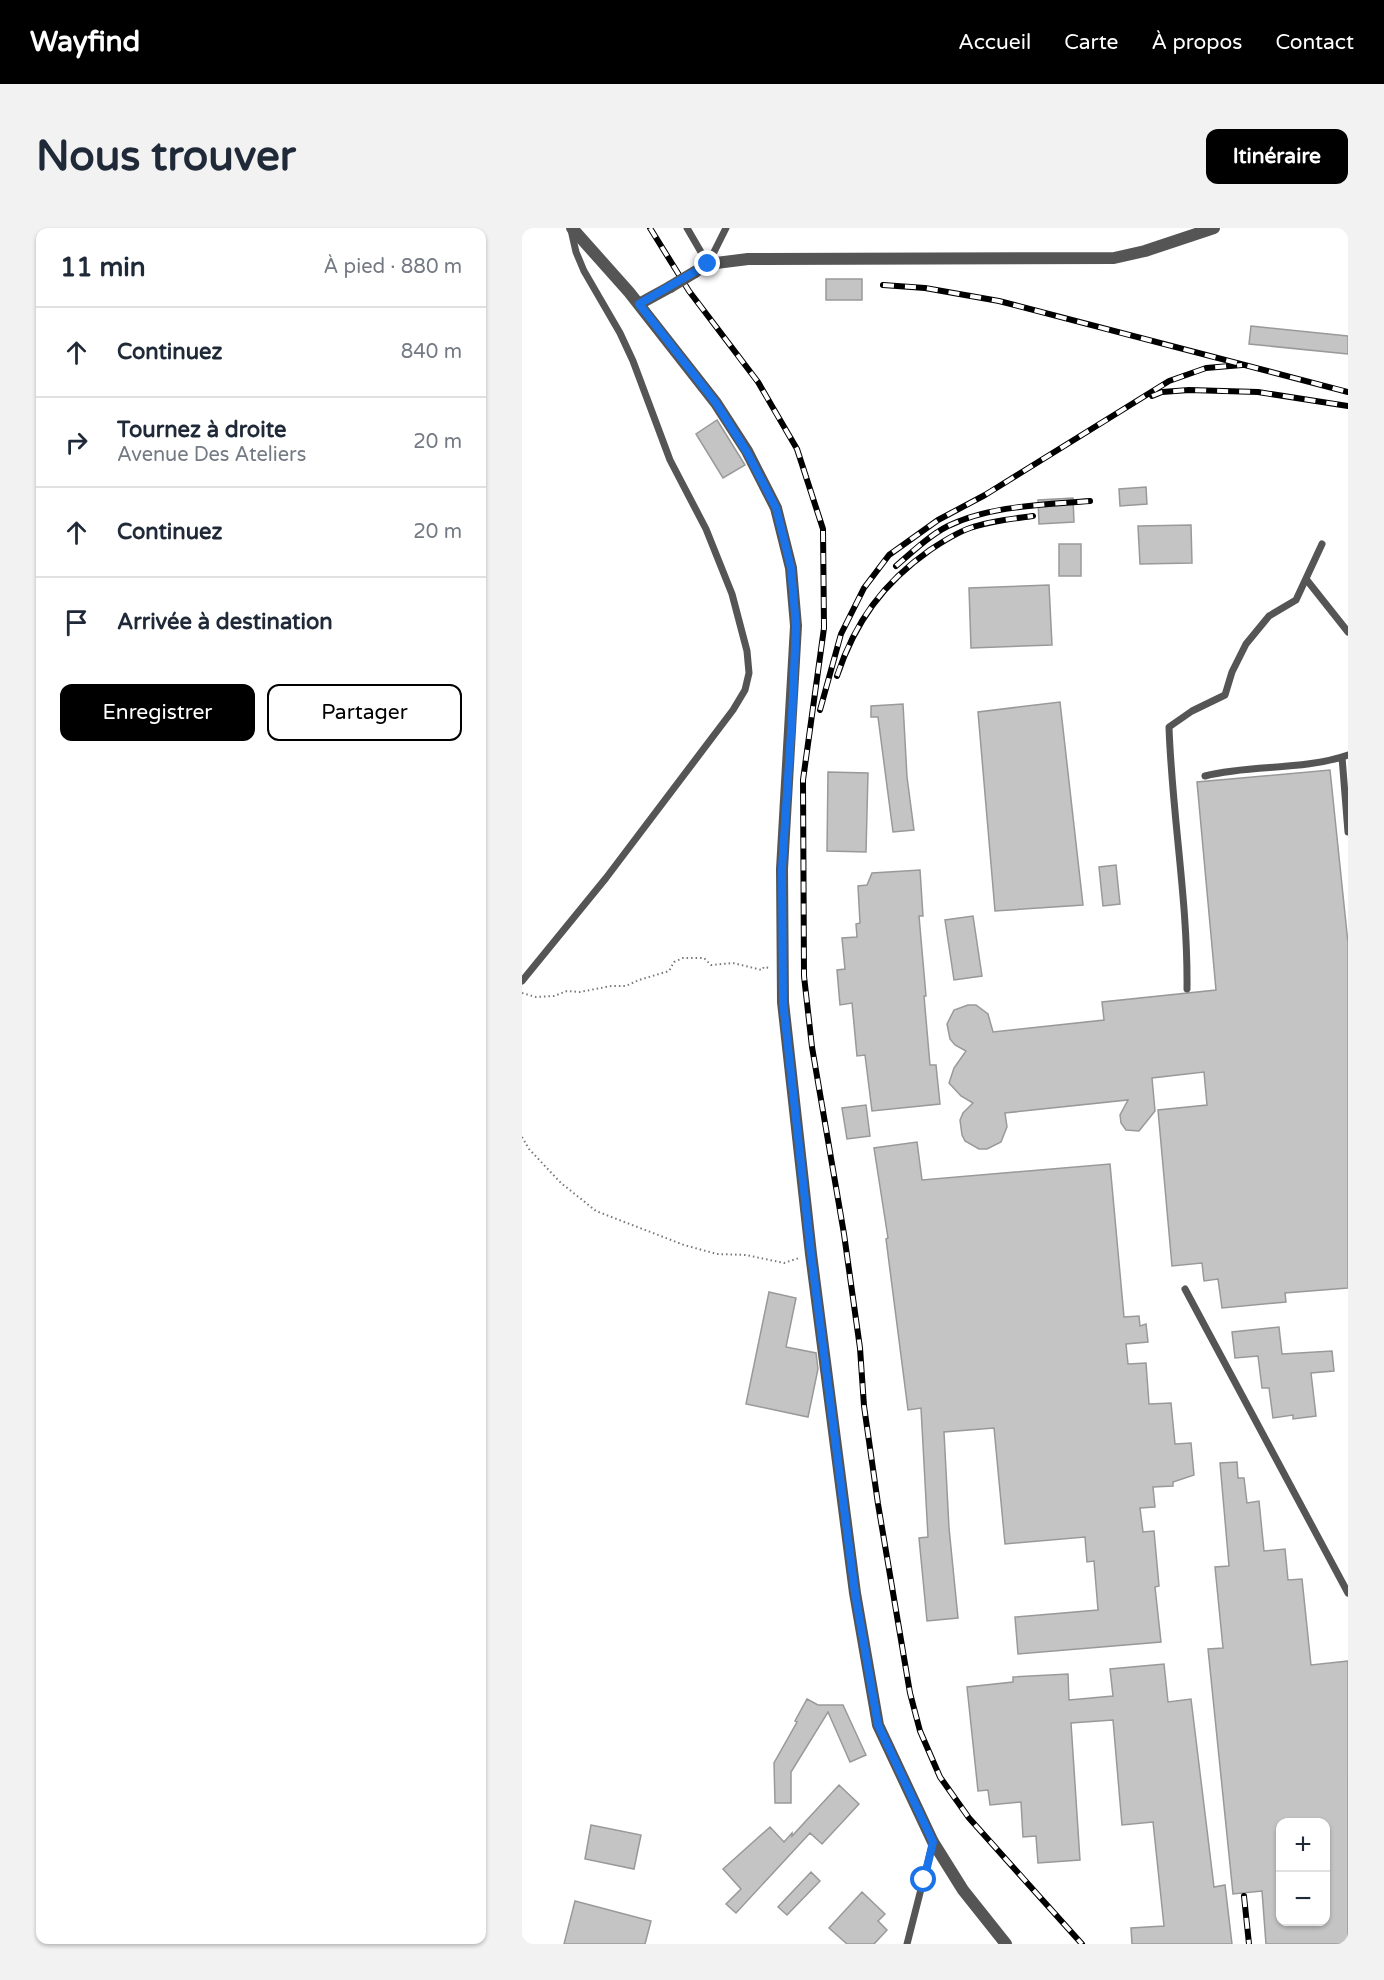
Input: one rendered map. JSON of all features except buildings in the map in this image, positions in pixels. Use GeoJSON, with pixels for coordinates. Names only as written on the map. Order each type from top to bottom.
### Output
{"type":"FeatureCollection","features":[{"type":"Feature","properties":{"kind":"street"},"geometry":{"type":"LineString","coordinates":[[571,228],[639,304],[716,403],[747,452],[776,508],[791,568],[796,626],[782,869],[783,1002],[811,1254],[855,1593],[878,1725],[933,1842],[963,1890],[1006,1944]]}},
{"type":"Feature","properties":{"kind":"street"},"geometry":{"type":"LineString","coordinates":[[639,304],[708,264],[748,259],[1114,258],[1166,245],[1214,228]]}},
{"type":"Feature","properties":{"kind":"lane"},"geometry":{"type":"LineString","coordinates":[[522,981],[606,878],[733,711],[745,690],[749,672],[742,629],[720,558],[670,460],[633,361],[620,333],[584,272],[576,252],[571,228]]}},
{"type":"Feature","properties":{"kind":"lane"},"geometry":{"type":"LineString","coordinates":[[687,228],[708,264]]}},
{"type":"Feature","properties":{"kind":"lane"},"geometry":{"type":"LineString","coordinates":[[708,264],[726,228]]}},
{"type":"Feature","properties":{"kind":"lane"},"geometry":{"type":"LineString","coordinates":[[1187,989],[1186,919],[1173,794],[1169,727],[1192,711],[1225,695],[1232,672],[1246,644],[1269,616],[1296,600],[1322,544]]}},
{"type":"Feature","properties":{"kind":"lane"},"geometry":{"type":"LineString","coordinates":[[1306,579],[1348,632]]}},
{"type":"Feature","properties":{"kind":"lane"},"geometry":{"type":"LineString","coordinates":[[1204,776],[1227,770],[1322,763],[1345,756],[1348,832]]}},
{"type":"Feature","properties":{"kind":"lane"},"geometry":{"type":"LineString","coordinates":[[1185,1289],[1348,1593]]}},
{"type":"Feature","properties":{"kind":"lane"},"geometry":{"type":"LineString","coordinates":[[908,1944],[933,1842]]}},
{"type":"Feature","properties":{"kind":"path"},"geometry":{"type":"LineString","coordinates":[[522,993],[536,997],[555,996],[567,991],[580,992],[611,986],[626,987],[669,970],[674,962],[683,958],[704,958],[711,964],[733,963],[762,970],[765,967],[782,968]]}},
{"type":"Feature","properties":{"kind":"path"},"geometry":{"type":"LineString","coordinates":[[522,1137],[529,1149],[561,1183],[596,1211],[684,1245],[717,1254],[746,1255],[784,1263],[811,1254]]}},
{"type":"Feature","properties":{"kind":"railway"},"geometry":{"type":"LineString","coordinates":[[650,228],[689,291],[758,382],[797,449],[823,529],[824,628],[803,780],[804,976],[812,1047],[844,1234],[860,1348],[864,1406],[878,1504],[910,1693],[920,1731],[940,1777],[969,1818],[1082,1944]]}},
{"type":"Feature","properties":{"kind":"railway"},"geometry":{"type":"LineString","coordinates":[[883,285],[925,288],[999,301],[1348,392]]}},
{"type":"Feature","properties":{"kind":"railway"},"geometry":{"type":"LineString","coordinates":[[820,710],[841,634],[864,588],[889,555],[938,520],[985,495],[1169,381],[1206,368],[1242,365]]}},
{"type":"Feature","properties":{"kind":"railway"},"geometry":{"type":"LineString","coordinates":[[1152,396],[1162,392],[1189,390],[1258,392],[1348,406]]}},
{"type":"Feature","properties":{"kind":"railway"},"geometry":{"type":"LineString","coordinates":[[896,566],[935,534],[965,519],[1018,507],[1090,501]]}},
{"type":"Feature","properties":{"kind":"railway"},"geometry":{"type":"LineString","coordinates":[[837,676],[844,656],[862,621],[885,590],[913,563],[944,541],[970,528],[1033,516]]}},
{"type":"Feature","properties":{"kind":"railway"},"geometry":{"type":"LineString","coordinates":[[1244,1896],[1249,1944]]}},
{"type":"Feature","properties":{"kind":"route"},"geometry":{"type":"LineString","coordinates":[[708,264],[639,304],[716,403],[747,452],[776,508],[791,568],[796,626],[782,869],[783,1002],[811,1254],[855,1593],[878,1725],[933,1842],[924,1880]]}}]}
